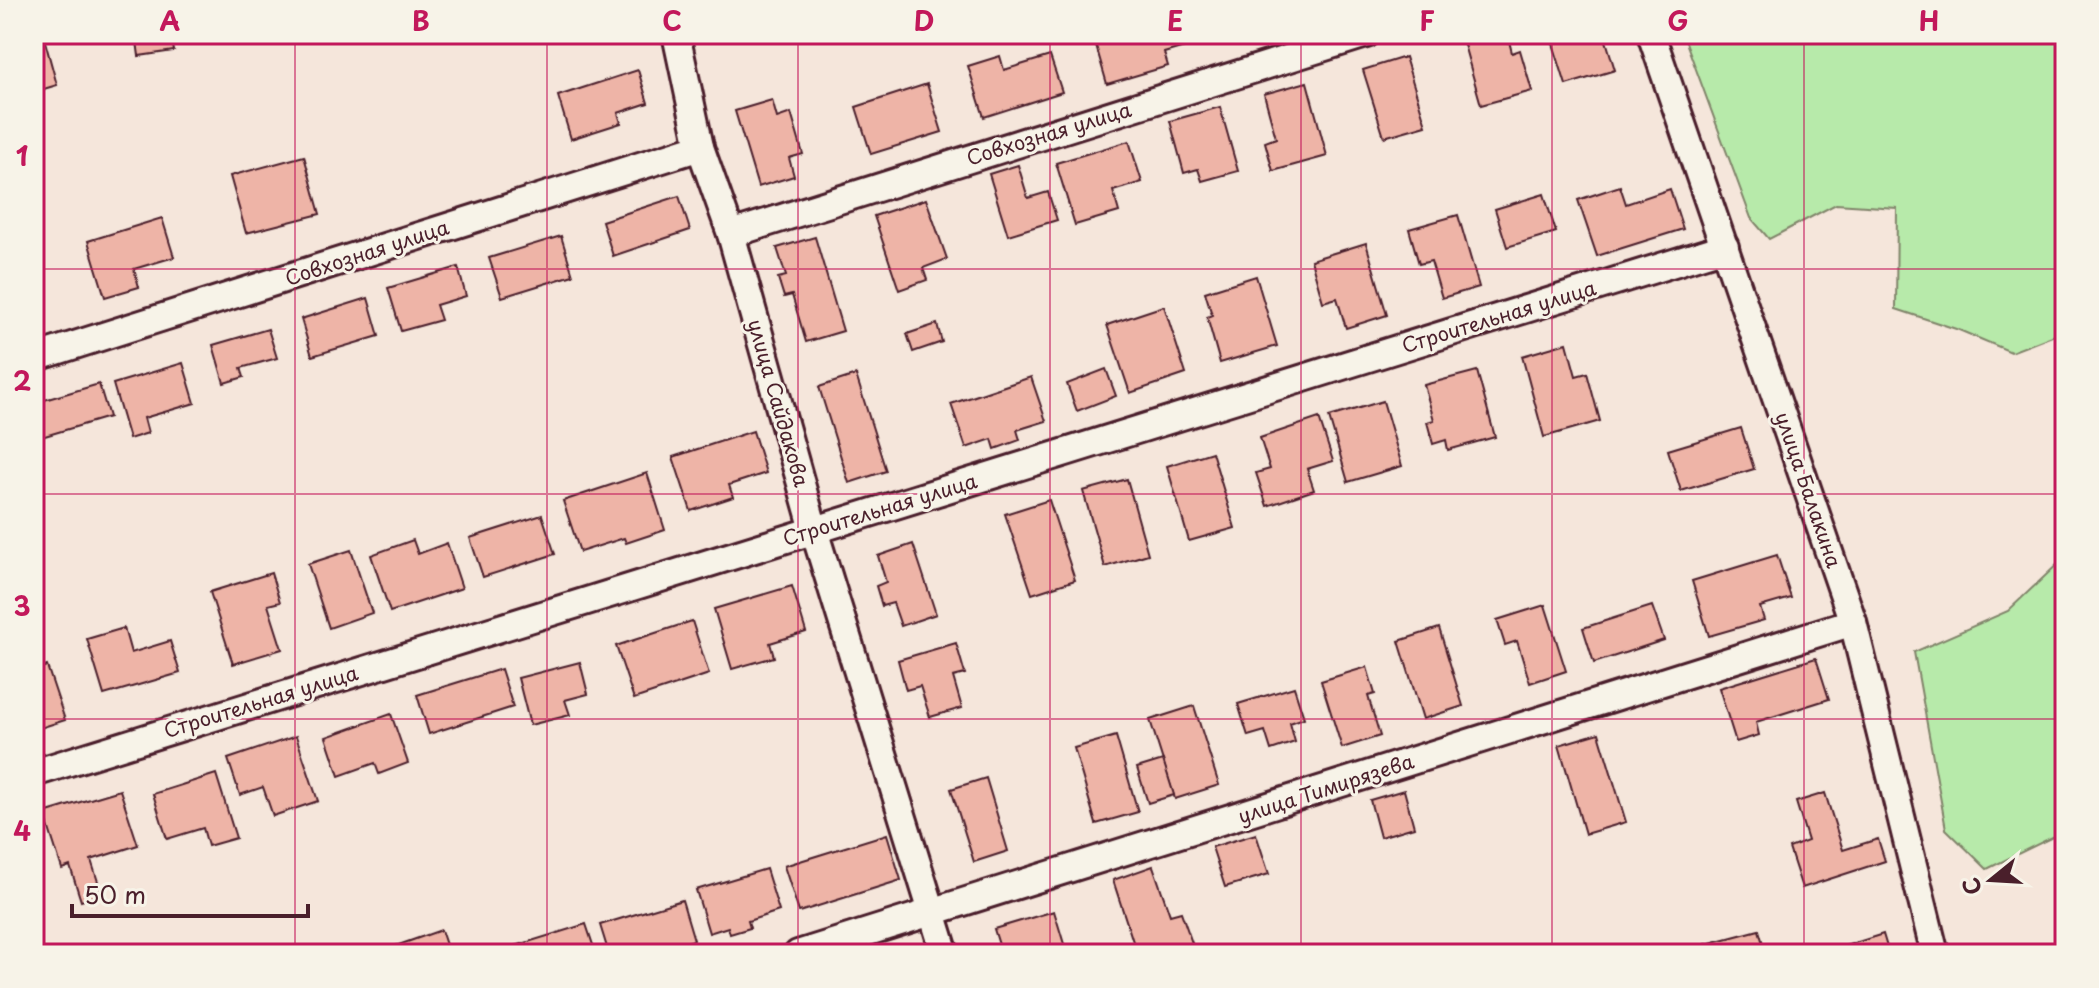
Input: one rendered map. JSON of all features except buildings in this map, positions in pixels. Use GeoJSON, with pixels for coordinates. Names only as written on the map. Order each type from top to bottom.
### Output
{"type":"FeatureCollection","features":[{"type":"Feature","properties":{"kind":"street","name":"улица Сайдакова"},"geometry":{"type":"LineString","coordinates":[[676,34],[700,147],[731,234],[814,530],[945,954]]}},
{"type":"Feature","properties":{"kind":"street","name":"Совхозная улица"},"geometry":{"type":"LineString","coordinates":[[731,234],[1366,34]]}},
{"type":"Feature","properties":{"kind":"street","name":"улица Балакина"},"geometry":{"type":"LineString","coordinates":[[1651,34],[1853,622],[1935,954]]}},
{"type":"Feature","properties":{"kind":"street","name":"Совхозная улица"},"geometry":{"type":"LineString","coordinates":[[34,358],[700,147]]}},
{"type":"Feature","properties":{"kind":"street","name":"Строительная улица"},"geometry":{"type":"LineString","coordinates":[[34,773],[1725,247]]}},
{"type":"Feature","properties":{"kind":"street","name":"улица Тимирязева"},"geometry":{"type":"LineString","coordinates":[[798,954],[1853,622]]}},
{"type":"Feature","properties":{"kind":"green space"},"geometry":{"type":"Polygon","coordinates":[[[1683,34],[2065,34],[2065,331],[2011,352],[1896,309],[1897,208],[1836,204],[1769,239],[1751,218],[1683,34]]]}},
{"type":"Feature","properties":{"kind":"green space"},"geometry":{"type":"Polygon","coordinates":[[[2065,557],[2065,831],[1987,869],[1946,829],[1914,652],[2008,611],[2065,557]]]}}]}
